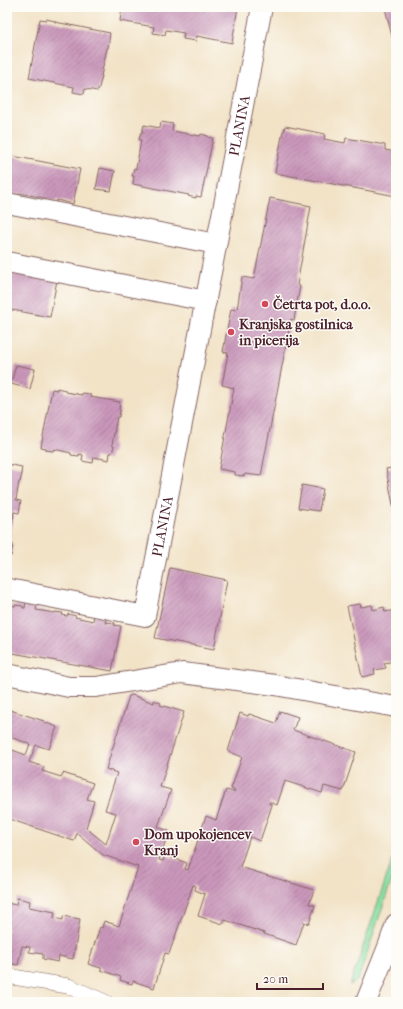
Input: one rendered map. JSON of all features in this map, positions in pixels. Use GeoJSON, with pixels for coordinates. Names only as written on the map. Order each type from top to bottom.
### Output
{"type":"FeatureCollection","features":[{"type":"Feature","properties":{"kind":"street","name":"PLANINA"},"geometry":{"type":"LineString","coordinates":[[9,589],[145,616],[262,7]]}},
{"type":"Feature","properties":{"kind":"street"},"geometry":{"type":"LineString","coordinates":[[7,203],[216,244]]}},
{"type":"Feature","properties":{"kind":"street"},"geometry":{"type":"LineString","coordinates":[[7,262],[206,301]]}},
{"type":"Feature","properties":{"kind":"street"},"geometry":{"type":"LineString","coordinates":[[7,674],[69,687],[96,687],[182,673],[320,692],[396,707]]}},
{"type":"Feature","properties":{"kind":"street"},"geometry":{"type":"LineString","coordinates":[[366,1002],[392,949],[396,924]]}},
{"type":"Feature","properties":{"kind":"street"},"geometry":{"type":"LineString","coordinates":[[7,976],[68,986],[105,1002]]}},
{"type":"Feature","properties":{"kind":"green space"},"geometry":{"type":"Polygon","coordinates":[[[396,849],[396,867],[358,980],[350,985],[396,849]]]}},
{"type":"Feature","properties":{"kind":"building"},"geometry":{"type":"Polygon","coordinates":[[[122,7],[238,7],[232,43],[197,36],[196,41],[183,39],[184,33],[166,30],[165,35],[153,33],[154,27],[120,21],[122,7]]]}},
{"type":"Feature","properties":{"kind":"building"},"geometry":{"type":"Polygon","coordinates":[[[396,7],[396,53],[385,8],[396,7]]]}},
{"type":"Feature","properties":{"kind":"building"},"geometry":{"type":"Polygon","coordinates":[[[40,19],[110,33],[98,91],[85,89],[84,94],[73,92],[74,87],[29,78],[40,19]]]}},
{"type":"Feature","properties":{"kind":"building"},"geometry":{"type":"Polygon","coordinates":[[[161,122],[173,124],[172,131],[200,136],[201,134],[213,138],[201,197],[196,196],[196,198],[188,196],[189,195],[133,184],[134,176],[132,176],[134,168],[136,169],[141,140],[139,140],[144,125],[160,128],[161,122]]]}},
{"type":"Feature","properties":{"kind":"building"},"geometry":{"type":"Polygon","coordinates":[[[285,126],[325,134],[324,139],[345,143],[346,138],[385,145],[385,150],[396,152],[396,196],[275,173],[285,126]]]}},
{"type":"Feature","properties":{"kind":"building"},"geometry":{"type":"Polygon","coordinates":[[[7,155],[80,169],[73,204],[57,200],[56,202],[44,200],[45,198],[7,192],[7,155]]]}},
{"type":"Feature","properties":{"kind":"building"},"geometry":{"type":"Polygon","coordinates":[[[100,168],[115,171],[111,191],[96,189],[100,168]]]}},
{"type":"Feature","properties":{"kind":"building"},"geometry":{"type":"Polygon","coordinates":[[[270,198],[311,206],[297,285],[300,286],[294,320],[291,319],[261,476],[245,474],[244,476],[235,475],[235,472],[219,469],[234,388],[222,385],[228,353],[223,352],[231,309],[237,310],[242,277],[254,279],[270,198]]]}},
{"type":"Feature","properties":{"kind":"building"},"geometry":{"type":"Polygon","coordinates":[[[7,271],[57,280],[50,317],[7,309],[7,271]]]}},
{"type":"Feature","properties":{"kind":"building"},"geometry":{"type":"Polygon","coordinates":[[[16,365],[35,369],[30,389],[11,384],[16,365]]]}},
{"type":"Feature","properties":{"kind":"building"},"geometry":{"type":"Polygon","coordinates":[[[57,388],[65,390],[65,392],[82,395],[82,393],[90,394],[90,397],[120,402],[119,417],[117,417],[112,445],[114,446],[112,453],[110,453],[109,460],[94,457],[93,463],[82,461],[83,455],[71,455],[71,453],[54,449],[53,451],[46,450],[46,448],[41,447],[52,389],[57,390],[57,388]]]}},
{"type":"Feature","properties":{"kind":"building"},"geometry":{"type":"Polygon","coordinates":[[[7,464],[22,467],[22,474],[16,500],[21,501],[19,513],[14,512],[9,541],[8,540],[8,543],[13,544],[11,556],[7,555],[7,464]]]}},
{"type":"Feature","properties":{"kind":"building"},"geometry":{"type":"Polygon","coordinates":[[[396,467],[396,515],[395,515],[386,469],[396,467]]]}},
{"type":"Feature","properties":{"kind":"building"},"geometry":{"type":"Polygon","coordinates":[[[302,485],[323,489],[319,511],[298,508],[302,485]]]}},
{"type":"Feature","properties":{"kind":"building"},"geometry":{"type":"Polygon","coordinates":[[[170,568],[227,580],[214,649],[155,638],[170,568]]]}},
{"type":"Feature","properties":{"kind":"building"},"geometry":{"type":"Polygon","coordinates":[[[26,602],[37,604],[36,610],[63,613],[62,615],[67,616],[68,614],[93,621],[94,615],[106,617],[105,623],[115,623],[114,625],[121,626],[112,671],[7,652],[7,617],[9,605],[23,606],[23,608],[25,608],[26,602]]]}},
{"type":"Feature","properties":{"kind":"building"},"geometry":{"type":"Polygon","coordinates":[[[360,604],[361,607],[372,605],[373,610],[384,607],[385,612],[396,610],[395,661],[384,663],[386,668],[374,670],[375,674],[362,677],[347,606],[360,604]]]}},
{"type":"Feature","properties":{"kind":"building","name":"Dom upokojencev Kranj"},"geometry":{"type":"Polygon","coordinates":[[[132,695],[154,703],[154,700],[161,703],[160,705],[184,712],[160,787],[171,790],[158,827],[169,831],[159,860],[163,861],[165,855],[187,863],[185,869],[188,870],[206,816],[216,820],[226,790],[234,792],[235,790],[231,789],[242,757],[228,751],[240,713],[248,716],[249,714],[276,723],[280,711],[298,717],[293,730],[356,752],[343,791],[324,786],[322,793],[285,781],[277,805],[270,802],[269,804],[272,805],[260,841],[250,837],[240,867],[314,890],[309,904],[315,905],[309,924],[304,922],[296,945],[225,920],[223,924],[198,916],[205,894],[195,890],[196,886],[193,885],[169,954],[165,953],[154,988],[133,981],[132,984],[120,980],[121,977],[88,964],[100,927],[102,928],[104,921],[119,926],[138,867],[103,855],[77,833],[74,841],[9,819],[7,817],[7,748],[26,755],[30,744],[7,736],[7,709],[44,721],[57,727],[49,749],[36,745],[29,762],[44,767],[42,771],[61,777],[63,773],[93,783],[87,799],[94,801],[86,828],[106,844],[116,813],[105,810],[117,773],[106,769],[129,696],[132,695]]]}},
{"type":"Feature","properties":{"kind":"building"},"geometry":{"type":"Polygon","coordinates":[[[17,898],[30,901],[29,907],[55,912],[54,918],[63,920],[63,916],[80,919],[73,959],[59,956],[58,962],[43,959],[43,954],[29,952],[30,947],[22,946],[18,965],[7,963],[7,903],[16,905],[17,898]]]}},
{"type":"Feature","properties":{"kind":"place","name":"Četrta pot, d.o.o."},"geometry":{"type":"Point","coordinates":[265,304]}},
{"type":"Feature","properties":{"kind":"place","name":"Kranjska gostilnica in picerija"},"geometry":{"type":"Point","coordinates":[231,332]}},
{"type":"Feature","properties":{"kind":"place","name":"Dom upokojencev Kranj"},"geometry":{"type":"Point","coordinates":[136,842]}}]}
